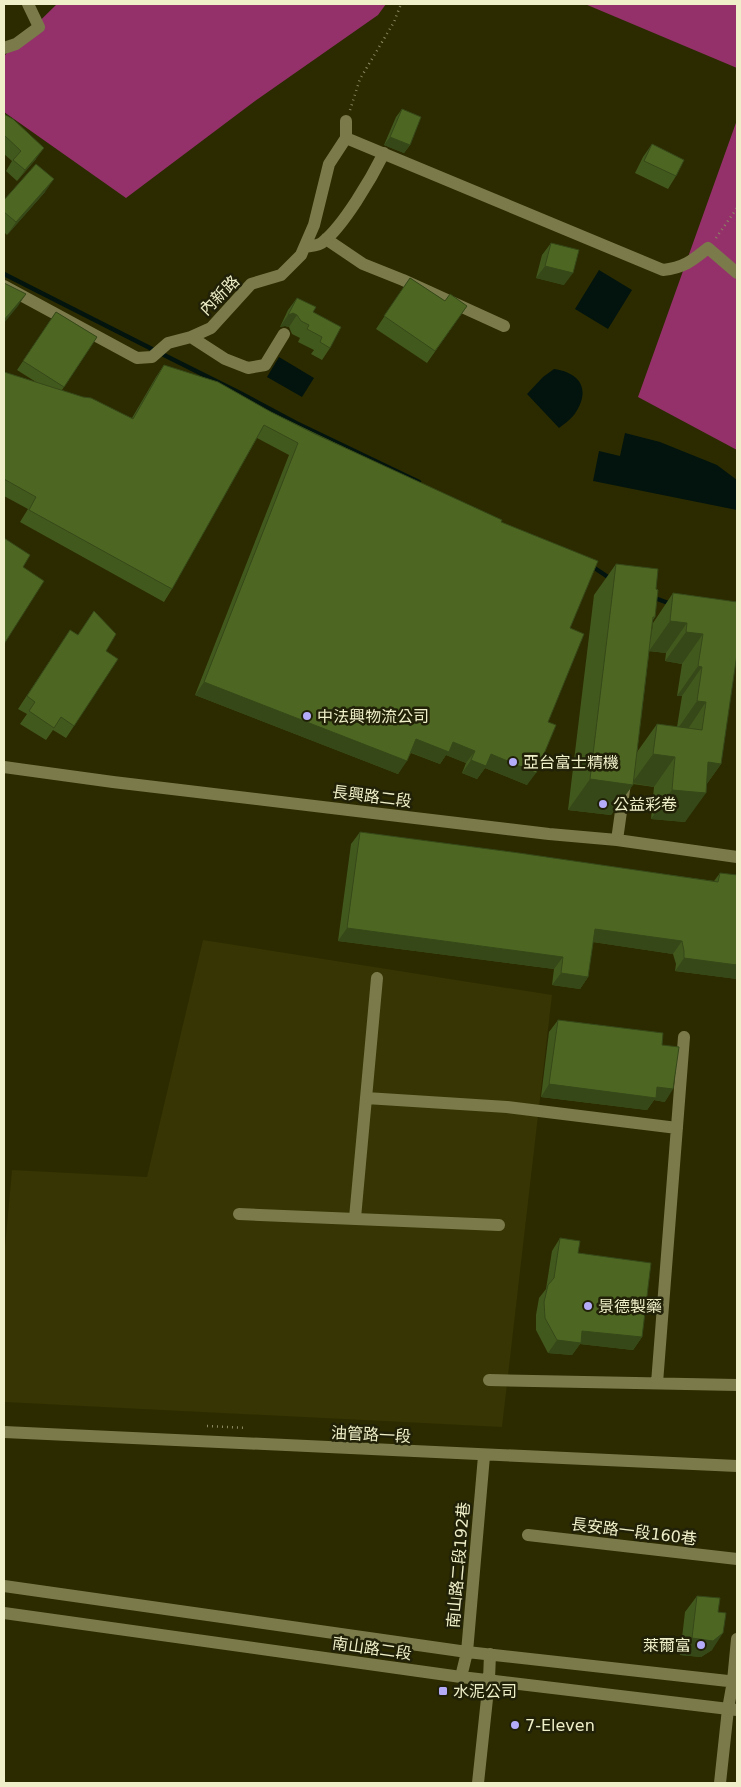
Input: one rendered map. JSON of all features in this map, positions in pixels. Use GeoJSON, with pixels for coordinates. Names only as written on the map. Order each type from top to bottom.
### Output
{"type":"FeatureCollection","features":[{"type":"Feature","properties":{"kind":"street"},"geometry":{"type":"LineString","coordinates":[[4,48],[16,44],[39,27],[28,4]]}},
{"type":"Feature","properties":{"kind":"street"},"geometry":{"type":"LineString","coordinates":[[346,120],[346,138],[663,270],[678,268],[694,260],[708,248],[737,273]]}},
{"type":"Feature","properties":{"kind":"street","name":"內新路"},"geometry":{"type":"LineString","coordinates":[[4,286],[137,358],[152,357],[168,343],[190,337],[211,328],[251,284],[281,275],[302,255],[314,225],[329,164],[346,138]]}},
{"type":"Feature","properties":{"kind":"street"},"geometry":{"type":"LineString","coordinates":[[305,247],[322,244],[341,222],[372,176],[384,153]]}},
{"type":"Feature","properties":{"kind":"street"},"geometry":{"type":"LineString","coordinates":[[326,239],[363,264],[504,326]]}},
{"type":"Feature","properties":{"kind":"street"},"geometry":{"type":"LineString","coordinates":[[190,337],[225,359],[248,368],[264,365],[284,334]]}},
{"type":"Feature","properties":{"kind":"street","name":"長興路二段"},"geometry":{"type":"LineString","coordinates":[[4,767],[113,782],[617,840],[737,857]]}},
{"type":"Feature","properties":{"kind":"street"},"geometry":{"type":"LineString","coordinates":[[617,840],[626,774]]}},
{"type":"Feature","properties":{"kind":"street"},"geometry":{"type":"LineString","coordinates":[[355,1218],[377,978]]}},
{"type":"Feature","properties":{"kind":"street"},"geometry":{"type":"LineString","coordinates":[[657,1383],[684,1037]]}},
{"type":"Feature","properties":{"kind":"street"},"geometry":{"type":"LineString","coordinates":[[366,1098],[507,1107],[677,1128]]}},
{"type":"Feature","properties":{"kind":"street"},"geometry":{"type":"LineString","coordinates":[[239,1214],[499,1225]]}},
{"type":"Feature","properties":{"kind":"street"},"geometry":{"type":"LineString","coordinates":[[489,1380],[737,1384]]}},
{"type":"Feature","properties":{"kind":"street","name":"油管路一段"},"geometry":{"type":"LineString","coordinates":[[4,1432],[484,1456],[737,1466]]}},
{"type":"Feature","properties":{"kind":"street","name":"南山路二段192巷"},"geometry":{"type":"LineString","coordinates":[[461,1677],[467,1652],[484,1456]]}},
{"type":"Feature","properties":{"kind":"street","name":"長安路一段160巷"},"geometry":{"type":"LineString","coordinates":[[528,1535],[737,1559]]}},
{"type":"Feature","properties":{"kind":"street","name":"南山路二段"},"geometry":{"type":"LineString","coordinates":[[4,1586],[467,1652],[735,1681]]}},
{"type":"Feature","properties":{"kind":"street","name":"南山路二段"},"geometry":{"type":"LineString","coordinates":[[4,1613],[461,1677],[732,1709]]}},
{"type":"Feature","properties":{"kind":"street"},"geometry":{"type":"LineString","coordinates":[[720,1783],[732,1709],[730,1695],[735,1681],[737,1639]]}},
{"type":"Feature","properties":{"kind":"street"},"geometry":{"type":"LineString","coordinates":[[478,1783],[490,1654]]}},
{"type":"Feature","properties":{"kind":"path"},"geometry":{"type":"LineString","coordinates":[[346,120],[360,79],[394,22],[401,4]]}},
{"type":"Feature","properties":{"kind":"path"},"geometry":{"type":"LineString","coordinates":[[708,248],[737,208]]}},
{"type":"Feature","properties":{"kind":"shaded area"},"geometry":{"type":"Polygon","coordinates":[[[57,4],[386,4],[378,15],[255,101],[126,198],[4,112],[4,56],[57,4]]]}},
{"type":"Feature","properties":{"kind":"shaded area"},"geometry":{"type":"Polygon","coordinates":[[[585,4],[737,4],[737,68],[585,4]]]}},
{"type":"Feature","properties":{"kind":"shaded area"},"geometry":{"type":"Polygon","coordinates":[[[737,120],[737,450],[638,397],[737,120]]]}},
{"type":"Feature","properties":{"kind":"shaded area"},"geometry":{"type":"Polygon","coordinates":[[[599,270],[632,290],[608,329],[575,309],[599,270]]]}},
{"type":"Feature","properties":{"kind":"shaded area"},"geometry":{"type":"Polygon","coordinates":[[[279,357],[314,378],[302,397],[267,377],[279,357]]]}},
{"type":"Feature","properties":{"kind":"shaded area"},"geometry":{"type":"Polygon","coordinates":[[[554,369],[571,374],[581,384],[583,391],[579,406],[574,415],[559,428],[527,394],[543,377],[554,369]]]}},
{"type":"Feature","properties":{"kind":"shaded area"},"geometry":{"type":"Polygon","coordinates":[[[625,433],[660,442],[717,465],[737,480],[737,510],[593,481],[599,451],[620,456],[625,433]]]}},
{"type":"Feature","properties":{"kind":"shaded area"},"geometry":{"type":"Polygon","coordinates":[[[203,940],[552,995],[502,1427],[4,1402],[4,1258],[12,1170],[147,1177],[203,940]]]}},
{"type":"Feature","properties":{"kind":"building"},"geometry":{"type":"Polygon","coordinates":[[[402,109],[421,117],[410,145],[390,137],[402,109]]]}},
{"type":"Feature","properties":{"kind":"building"},"geometry":{"type":"Polygon","coordinates":[[[4,114],[13,119],[44,148],[25,170],[13,160],[21,151],[4,135],[4,114]]]}},
{"type":"Feature","properties":{"kind":"building"},"geometry":{"type":"Polygon","coordinates":[[[652,144],[684,160],[676,176],[644,161],[652,144]]]}},
{"type":"Feature","properties":{"kind":"building"},"geometry":{"type":"Polygon","coordinates":[[[36,164],[54,179],[16,222],[4,212],[4,200],[36,164]]]}},
{"type":"Feature","properties":{"kind":"building"},"geometry":{"type":"Polygon","coordinates":[[[551,243],[579,250],[573,273],[545,266],[551,243]]]}},
{"type":"Feature","properties":{"kind":"building"},"geometry":{"type":"Polygon","coordinates":[[[410,278],[445,301],[450,294],[467,306],[435,351],[384,316],[410,278]]]}},
{"type":"Feature","properties":{"kind":"building"},"geometry":{"type":"Polygon","coordinates":[[[4,283],[26,294],[4,320],[4,283]]]}},
{"type":"Feature","properties":{"kind":"building"},"geometry":{"type":"Polygon","coordinates":[[[297,298],[316,307],[313,312],[341,327],[330,348],[320,342],[322,337],[307,329],[309,325],[301,321],[297,315],[293,313],[288,315],[297,298]]]}},
{"type":"Feature","properties":{"kind":"building"},"geometry":{"type":"Polygon","coordinates":[[[56,312],[97,337],[64,387],[23,361],[56,312]]]}},
{"type":"Feature","properties":{"kind":"building"},"geometry":{"type":"Polygon","coordinates":[[[164,365],[218,382],[315,434],[502,520],[501,522],[598,561],[570,628],[584,634],[548,722],[556,725],[536,773],[491,754],[486,766],[471,760],[475,751],[453,742],[449,752],[416,739],[407,761],[204,682],[298,443],[264,425],[172,589],[29,510],[36,497],[4,479],[4,372],[91,398],[133,419],[164,365]]]}},
{"type":"Feature","properties":{"kind":"building"},"geometry":{"type":"Polygon","coordinates":[[[4,538],[30,555],[23,567],[44,581],[4,644],[4,538]]]}},
{"type":"Feature","properties":{"kind":"building"},"geometry":{"type":"Polygon","coordinates":[[[616,564],[658,569],[655,617],[653,617],[633,785],[590,779],[616,564]]]}},
{"type":"Feature","properties":{"kind":"building"},"geometry":{"type":"Polygon","coordinates":[[[673,593],[737,602],[737,654],[721,764],[708,762],[706,793],[672,790],[675,757],[653,754],[657,724],[702,730],[706,702],[697,701],[702,667],[698,666],[703,634],[686,632],[687,623],[670,621],[673,593]]]}},
{"type":"Feature","properties":{"kind":"building"},"geometry":{"type":"Polygon","coordinates":[[[94,611],[116,634],[106,651],[118,659],[74,726],[61,717],[54,728],[29,711],[35,702],[27,696],[70,630],[78,635],[94,611]]]}},
{"type":"Feature","properties":{"kind":"building"},"geometry":{"type":"Polygon","coordinates":[[[360,832],[718,882],[720,873],[737,875],[737,965],[684,958],[682,941],[595,929],[588,977],[561,973],[563,957],[347,928],[360,832]]]}},
{"type":"Feature","properties":{"kind":"building"},"geometry":{"type":"Polygon","coordinates":[[[558,1020],[663,1033],[662,1045],[679,1047],[673,1089],[657,1087],[656,1098],[549,1084],[558,1020]]]}},
{"type":"Feature","properties":{"kind":"building","name":"景德製藥"},"geometry":{"type":"Polygon","coordinates":[[[560,1238],[580,1241],[578,1253],[651,1263],[642,1337],[582,1331],[581,1343],[557,1340],[545,1318],[544,1302],[548,1285],[554,1278],[560,1238]]]}},
{"type":"Feature","properties":{"kind":"building"},"geometry":{"type":"Polygon","coordinates":[[[697,1596],[720,1598],[718,1612],[726,1613],[723,1633],[713,1641],[692,1638],[697,1596]]]}},
{"type":"Feature","properties":{"kind":"waterway"},"geometry":{"type":"LineString","coordinates":[[4,274],[152,349]]}},
{"type":"Feature","properties":{"kind":"waterway"},"geometry":{"type":"LineString","coordinates":[[164,355],[296,423],[419,482]]}},
{"type":"Feature","properties":{"kind":"waterway"},"geometry":{"type":"LineString","coordinates":[[590,565],[611,579]]}},
{"type":"Feature","properties":{"kind":"waterway"},"geometry":{"type":"LineString","coordinates":[[652,597],[671,604]]}},
{"type":"Feature","properties":{"kind":"place","name":"中法興物流公司"},"geometry":{"type":"Point","coordinates":[307,716]}},
{"type":"Feature","properties":{"kind":"place","name":"亞台富士精機"},"geometry":{"type":"Point","coordinates":[513,762]}},
{"type":"Feature","properties":{"kind":"place","name":"公益彩卷"},"geometry":{"type":"Point","coordinates":[603,804]}},
{"type":"Feature","properties":{"kind":"place","name":"景德製藥"},"geometry":{"type":"Point","coordinates":[588,1306]}},
{"type":"Feature","properties":{"kind":"place","name":"萊爾富"},"geometry":{"type":"Point","coordinates":[701,1645]}},
{"type":"Feature","properties":{"kind":"place","name":"水泥公司"},"geometry":{"type":"Point","coordinates":[443,1691]}},
{"type":"Feature","properties":{"kind":"place","name":"7-Eleven"},"geometry":{"type":"Point","coordinates":[515,1725]}}]}
